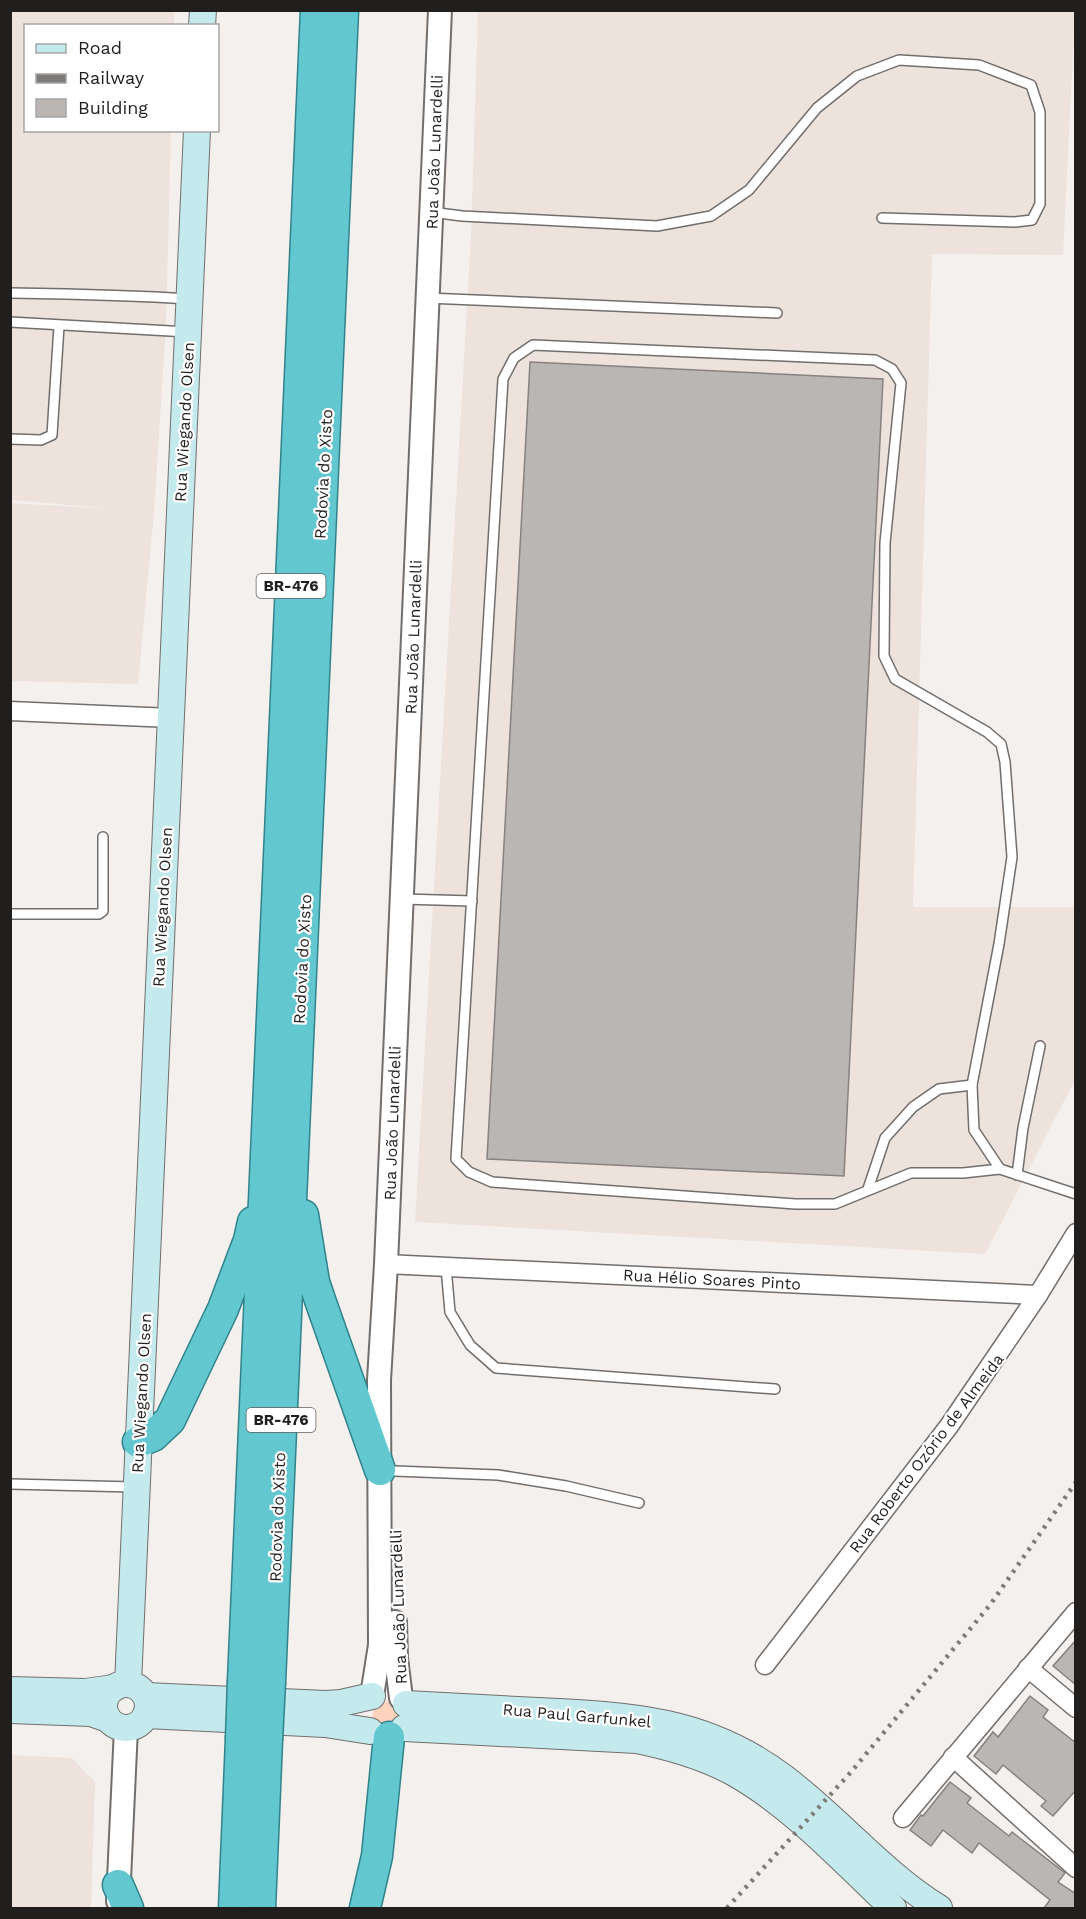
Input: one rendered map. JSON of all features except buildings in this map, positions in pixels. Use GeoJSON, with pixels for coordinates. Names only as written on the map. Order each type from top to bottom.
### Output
{"type":"FeatureCollection","features":[{"type":"Feature","properties":{"kind":"highway","name":"Rodovia do Xisto"},"geometry":{"type":"LineString","coordinates":[[234,1908],[254,1740],[257,1682],[279,1160],[316,10]]}},
{"type":"Feature","properties":{"kind":"highway","name":"Rodovia do Xisto"},"geometry":{"type":"LineString","coordinates":[[279,1160],[343,10]]}},
{"type":"Feature","properties":{"kind":"highway"},"geometry":{"type":"LineString","coordinates":[[138,1442],[153,1436],[170,1420],[223,1309],[279,1160]]}},
{"type":"Feature","properties":{"kind":"highway"},"geometry":{"type":"LineString","coordinates":[[279,1160],[314,1282],[388,1470]]}},
{"type":"Feature","properties":{"kind":"highway"},"geometry":{"type":"LineString","coordinates":[[365,1908],[377,1856],[394,1719]]}},
{"type":"Feature","properties":{"kind":"highway","name":"Rodovia do Xisto"},"geometry":{"type":"LineString","coordinates":[[254,1740],[260,1908]]}},
{"type":"Feature","properties":{"kind":"main road","name":"Rua Wiegando Olsen"},"geometry":{"type":"LineString","coordinates":[[128,1705],[197,132]]}},
{"type":"Feature","properties":{"kind":"main road","name":"Rua Paul Garfunkel"},"geometry":{"type":"LineString","coordinates":[[10,1690],[85,1692],[128,1705],[325,1724],[394,1719],[633,1717],[678,1726],[736,1748],[783,1776],[889,1872],[939,1908]]}},
{"type":"Feature","properties":{"kind":"main road","name":"Rua Paul Garfunkel"},"geometry":{"type":"LineString","coordinates":[[10,1710],[91,1713],[128,1705],[326,1704],[341,1703],[387,1692],[394,1719]]}},
{"type":"Feature","properties":{"kind":"main road"},"geometry":{"type":"LineString","coordinates":[[372,1696],[364,1709],[363,1717],[394,1719]]}},
{"type":"Feature","properties":{"kind":"main road","name":"Rua Paul Garfunkel"},"geometry":{"type":"LineString","coordinates":[[394,1719],[615,1738],[661,1745],[704,1759],[736,1774],[771,1798],[811,1831],[893,1908]]}},
{"type":"Feature","properties":{"kind":"street","name":"Rua João Lunardelli"},"geometry":{"type":"LineString","coordinates":[[394,1719],[395,1645],[388,1470],[379,1380],[386,1264],[440,10]]}},
{"type":"Feature","properties":{"kind":"street"},"geometry":{"type":"LineString","coordinates":[[10,711],[171,718]]}},
{"type":"Feature","properties":{"kind":"street","name":"Rua Roberto Ozório de Almeida"},"geometry":{"type":"LineString","coordinates":[[765,1665],[949,1426],[1038,1295],[1076,1233]]}},
{"type":"Feature","properties":{"kind":"street","name":"Rua Hélio Soares Pinto"},"geometry":{"type":"LineString","coordinates":[[386,1264],[1038,1295]]}},
{"type":"Feature","properties":{"kind":"street","name":"Rua João Lunardelli"},"geometry":{"type":"LineString","coordinates":[[372,1696],[380,1645],[388,1470]]}},
{"type":"Feature","properties":{"kind":"street"},"geometry":{"type":"LineString","coordinates":[[903,1818],[1076,1612]]}},
{"type":"Feature","properties":{"kind":"street"},"geometry":{"type":"LineString","coordinates":[[1028,1668],[1076,1708]]}},
{"type":"Feature","properties":{"kind":"street","name":"Rua Wiegando Olsen"},"geometry":{"type":"LineString","coordinates":[[121,1900],[128,1705]]}},
{"type":"Feature","properties":{"kind":"street"},"geometry":{"type":"LineString","coordinates":[[953,1757],[1076,1868]]}},
{"type":"Feature","properties":{"kind":"lane"},"geometry":{"type":"LineString","coordinates":[[431,212],[462,216],[657,226],[711,216],[749,190],[817,108],[857,76],[899,60],[922,61],[980,65],[1031,85],[1040,112],[1040,204],[1032,220],[1015,222],[882,218]]}},
{"type":"Feature","properties":{"kind":"lane"},"geometry":{"type":"LineString","coordinates":[[10,293],[81,296],[123,294],[190,299]]}},
{"type":"Feature","properties":{"kind":"lane"},"geometry":{"type":"LineString","coordinates":[[427,298],[777,313]]}},
{"type":"Feature","properties":{"kind":"lane"},"geometry":{"type":"LineString","coordinates":[[10,322],[111,330],[188,332]]}},
{"type":"Feature","properties":{"kind":"lane"},"geometry":{"type":"LineString","coordinates":[[10,439],[41,440],[52,435],[59,326]]}},
{"type":"Feature","properties":{"kind":"lane"},"geometry":{"type":"LineString","coordinates":[[1000,1169],[974,1130],[972,1085],[999,944],[1012,858],[1005,762],[1000,744],[987,732],[895,679],[884,656],[885,543],[901,383],[892,369],[875,360],[533,345],[514,358],[503,379],[456,1159],[469,1172],[492,1182],[795,1204],[835,1204],[911,1173],[963,1173],[1000,1169],[1076,1194]]}},
{"type":"Feature","properties":{"kind":"lane"},"geometry":{"type":"LineString","coordinates":[[10,914],[99,914],[103,911],[103,837]]}},
{"type":"Feature","properties":{"kind":"lane"},"geometry":{"type":"LineString","coordinates":[[402,899],[472,901]]}},
{"type":"Feature","properties":{"kind":"lane"},"geometry":{"type":"LineString","coordinates":[[1017,1175],[1023,1128],[1040,1046]]}},
{"type":"Feature","properties":{"kind":"lane"},"geometry":{"type":"LineString","coordinates":[[868,1189],[885,1138],[913,1107],[939,1089],[972,1085]]}},
{"type":"Feature","properties":{"kind":"lane"},"geometry":{"type":"LineString","coordinates":[[446,1267],[450,1312],[470,1345],[496,1368],[775,1389]]}},
{"type":"Feature","properties":{"kind":"lane"},"geometry":{"type":"LineString","coordinates":[[388,1470],[498,1475],[566,1486],[639,1503]]}},
{"type":"Feature","properties":{"kind":"lane"},"geometry":{"type":"LineString","coordinates":[[10,1484],[136,1487]]}},
{"type":"Feature","properties":{"kind":"shaded area"},"geometry":{"type":"Polygon","coordinates":[[[11,11],[174,11],[174,24],[24,24],[24,132],[171,132],[166,325],[154,512],[138,684],[11,681],[10,503],[114,509],[11,500],[11,11]]]}},
{"type":"Feature","properties":{"kind":"shaded area"},"geometry":{"type":"Polygon","coordinates":[[[478,11],[1075,11],[1063,255],[932,254],[913,907],[1075,907],[1075,1080],[985,1254],[415,1222],[471,236],[478,11]]]}},
{"type":"Feature","properties":{"kind":"shaded area"},"geometry":{"type":"Polygon","coordinates":[[[385,1701],[394,1703],[400,1718],[390,1729],[373,1722],[372,1717],[374,1708],[385,1701]]]}},
{"type":"Feature","properties":{"kind":"shaded area"},"geometry":{"type":"Polygon","coordinates":[[[11,1755],[72,1758],[95,1782],[91,1908],[11,1908],[11,1755]]]}},
{"type":"Feature","properties":{"kind":"railway"},"geometry":{"type":"LineString","coordinates":[[727,1908],[851,1772],[990,1605],[1076,1482]]}}]}
